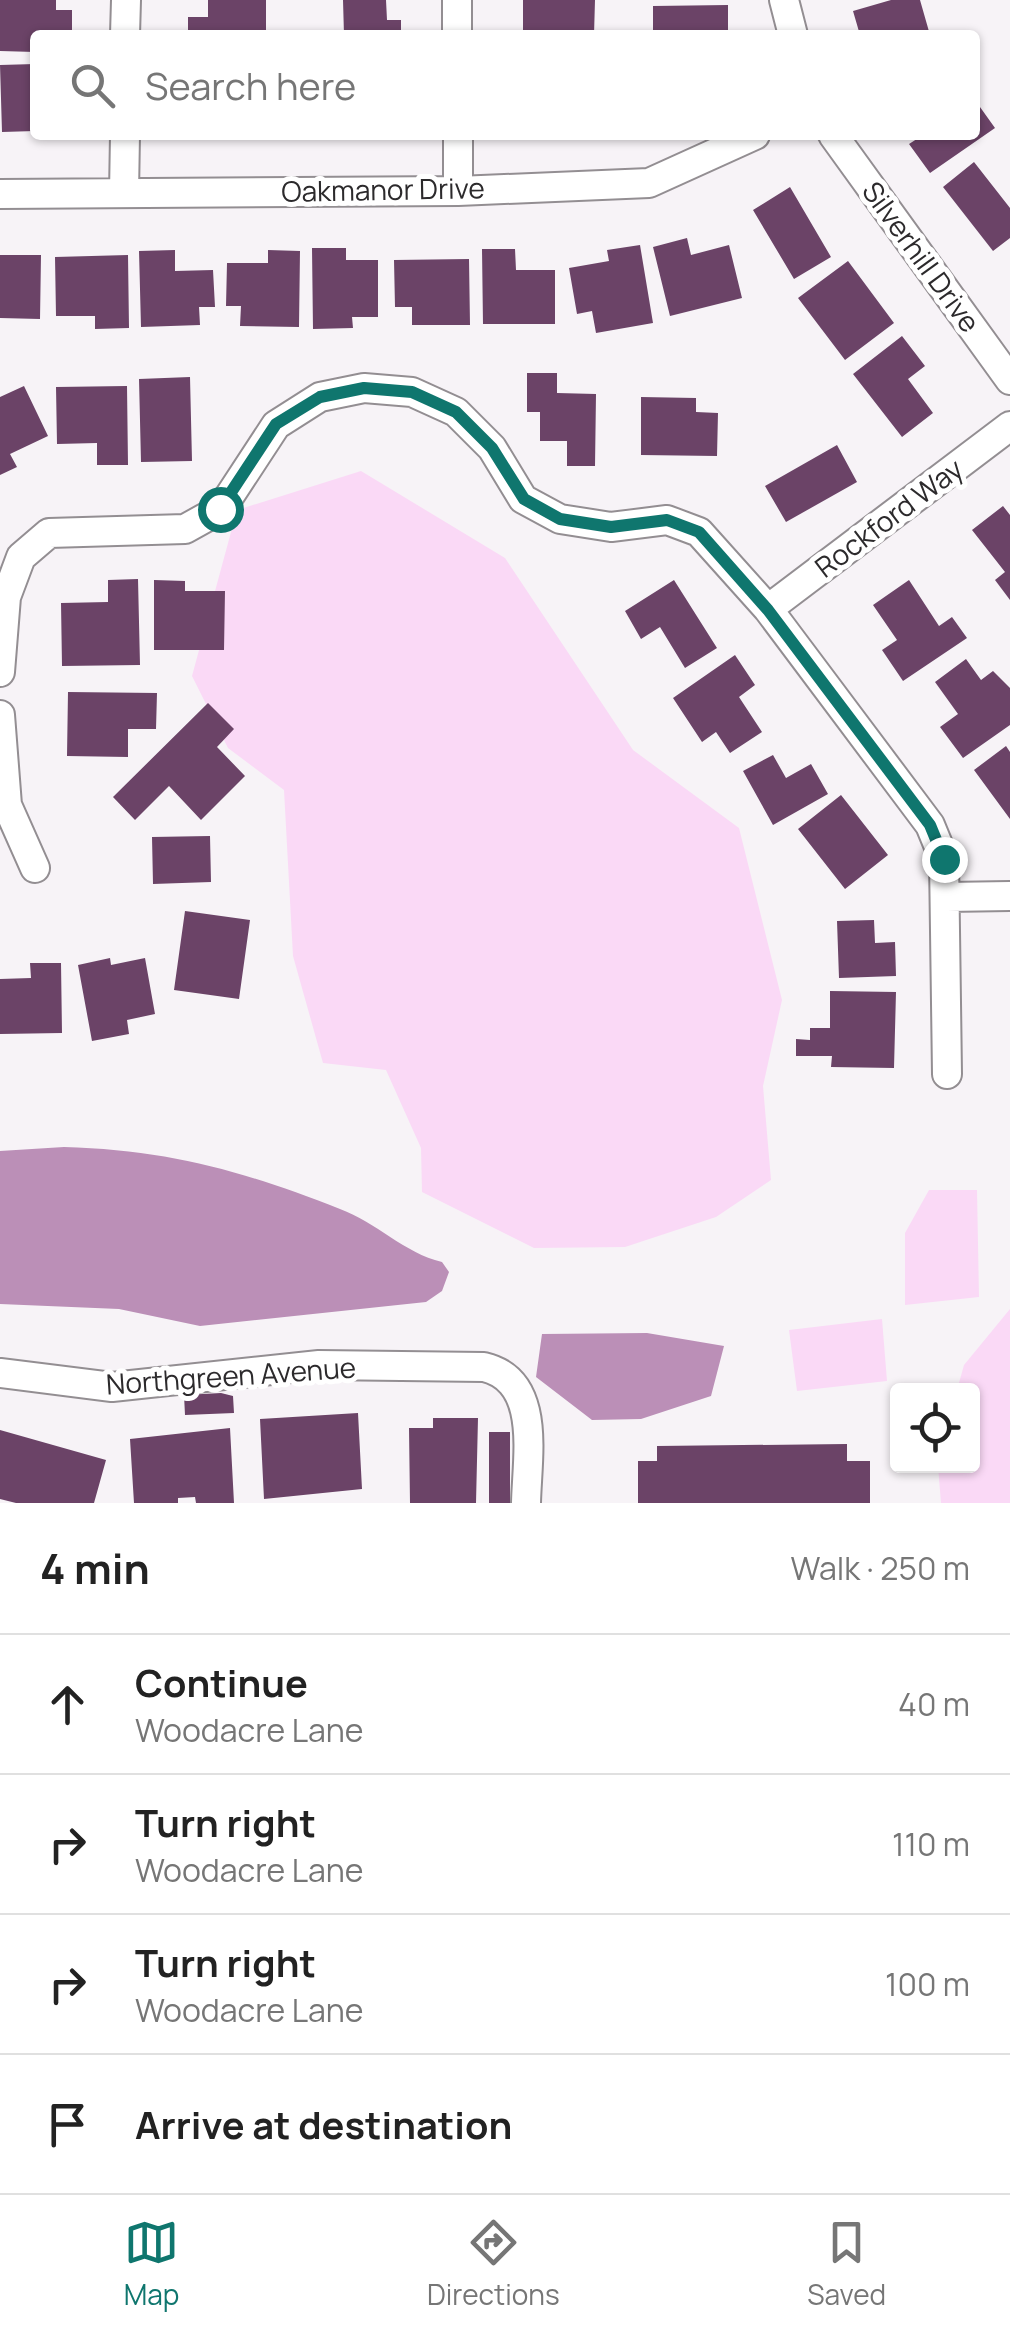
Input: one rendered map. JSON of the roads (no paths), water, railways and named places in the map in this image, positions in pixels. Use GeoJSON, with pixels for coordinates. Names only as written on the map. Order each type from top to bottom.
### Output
{"type":"FeatureCollection","features":[{"type":"Feature","properties":{"kind":"street"},"geometry":{"type":"LineString","coordinates":[[125,30],[126,0]]}},
{"type":"Feature","properties":{"kind":"street"},"geometry":{"type":"LineString","coordinates":[[457,0],[457,30]]}},
{"type":"Feature","properties":{"kind":"street"},"geometry":{"type":"LineString","coordinates":[[784,0],[793,30]]}},
{"type":"Feature","properties":{"kind":"street"},"geometry":{"type":"LineString","coordinates":[[124,192],[125,140]]}},
{"type":"Feature","properties":{"kind":"street"},"geometry":{"type":"LineString","coordinates":[[458,140],[458,190]]}},
{"type":"Feature","properties":{"kind":"street","name":"Oakmanor Drive"},"geometry":{"type":"LineString","coordinates":[[0,194],[458,190],[648,183],[744,140]]}},
{"type":"Feature","properties":{"kind":"street","name":"Silverhill Drive"},"geometry":{"type":"LineString","coordinates":[[837,140],[1010,380]]}},
{"type":"Feature","properties":{"kind":"street"},"geometry":{"type":"LineString","coordinates":[[0,672],[6,597],[22,557],[49,533],[185,529],[220,509],[276,424],[320,397],[364,388],[412,392],[456,412],[492,448],[524,499],[560,519],[611,527],[667,520],[699,532],[768,610],[930,825],[944,859],[946,1074]]}},
{"type":"Feature","properties":{"kind":"street","name":"Rockford Way"},"geometry":{"type":"LineString","coordinates":[[768,610],[1010,426]]}},
{"type":"Feature","properties":{"kind":"street"},"geometry":{"type":"LineString","coordinates":[[0,715],[7,804],[35,868]]}},
{"type":"Feature","properties":{"kind":"street"},"geometry":{"type":"LineString","coordinates":[[946,896],[1010,896]]}},
{"type":"Feature","properties":{"kind":"street","name":"Northgreen Avenue"},"geometry":{"type":"LineString","coordinates":[[0,1372],[112,1387],[318,1365],[495,1369],[516,1383],[526,1410],[526,1503]]}}]}
